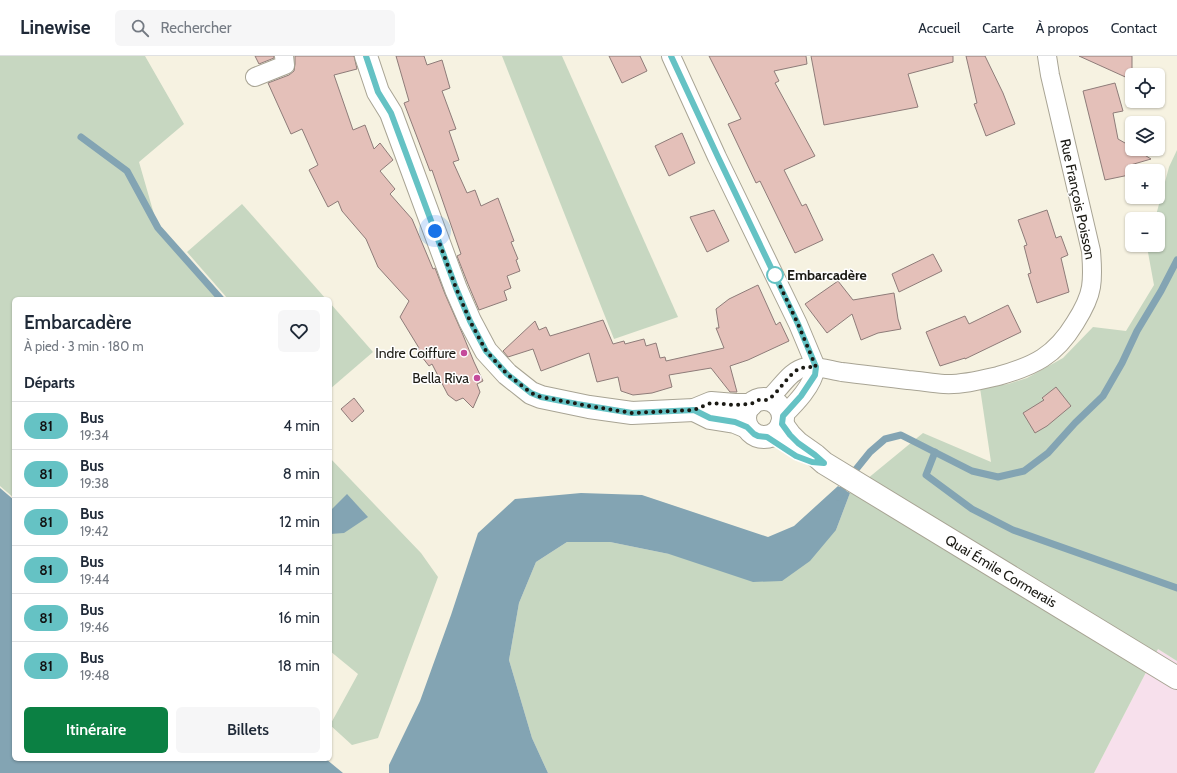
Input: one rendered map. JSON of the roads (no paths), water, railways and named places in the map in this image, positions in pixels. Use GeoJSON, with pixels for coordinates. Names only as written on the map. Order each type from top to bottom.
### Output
{"type":"FeatureCollection","features":[{"type":"Feature","properties":{"kind":"street"},"geometry":{"type":"LineString","coordinates":[[255,77],[285,65],[284,56]]}},
{"type":"Feature","properties":{"kind":"street"},"geometry":{"type":"LineString","coordinates":[[366,56],[378,92],[391,113],[456,288],[470,321],[486,351],[507,374],[531,393],[548,398],[632,413],[694,410],[711,403],[735,405],[773,402],[778,405],[781,410],[777,426]]}},
{"type":"Feature","properties":{"kind":"street"},"geometry":{"type":"LineString","coordinates":[[670,56],[798,324],[816,367],[815,375],[801,396],[777,426],[758,436],[747,427],[735,422],[710,418],[694,410]]}},
{"type":"Feature","properties":{"kind":"street","name":"Rue François Poisson"},"geometry":{"type":"LineString","coordinates":[[759,402],[774,395],[798,369],[807,367],[946,384],[979,381],[1013,372],[1039,361],[1051,353],[1070,331],[1085,305],[1091,288],[1091,251],[1050,75],[1047,56]]}},
{"type":"Feature","properties":{"kind":"street"},"geometry":{"type":"LineString","coordinates":[[747,427],[745,418],[746,413],[759,402]]}},
{"type":"Feature","properties":{"kind":"street","name":"Quai Émile Cormerais"},"geometry":{"type":"LineString","coordinates":[[777,426],[796,456],[830,467],[1177,678]]}},
{"type":"Feature","properties":{"kind":"water"},"geometry":{"type":"Polygon","coordinates":[[[838,486],[850,493],[836,530],[810,561],[782,581],[753,582],[669,554],[610,542],[567,542],[536,562],[519,603],[509,660],[532,738],[548,773],[389,773],[389,765],[420,701],[451,615],[478,533],[515,499],[581,493],[642,495],[768,537],[794,526],[838,486]]]}},
{"type":"Feature","properties":{"kind":"water"},"geometry":{"type":"Polygon","coordinates":[[[0,488],[12,498],[12,761],[328,761],[343,773],[0,773],[0,488]]]}},
{"type":"Feature","properties":{"kind":"water"},"geometry":{"type":"Polygon","coordinates":[[[347,494],[368,517],[344,533],[332,534],[332,509],[347,494]]]}},
{"type":"Feature","properties":{"kind":"waterway"},"geometry":{"type":"LineString","coordinates":[[81,137],[127,171],[158,228],[219,297]]}},
{"type":"Feature","properties":{"kind":"waterway"},"geometry":{"type":"LineString","coordinates":[[838,497],[849,478],[870,452],[885,439],[901,435],[972,471],[998,477],[1024,471],[1048,453],[1075,423],[1103,396],[1122,363],[1137,331],[1161,291],[1177,260]]}},
{"type":"Feature","properties":{"kind":"waterway"},"geometry":{"type":"LineString","coordinates":[[935,452],[926,475],[972,509],[1013,530],[1177,588]]}},
{"type":"Feature","properties":{"kind":"place","name":"Embarcadère"},"geometry":{"type":"Point","coordinates":[775,275]}},
{"type":"Feature","properties":{"kind":"place","name":"Indre Coiffure"},"geometry":{"type":"Point","coordinates":[464,353]}},
{"type":"Feature","properties":{"kind":"place","name":"Bella Riva"},"geometry":{"type":"Point","coordinates":[477,378]}}]}
